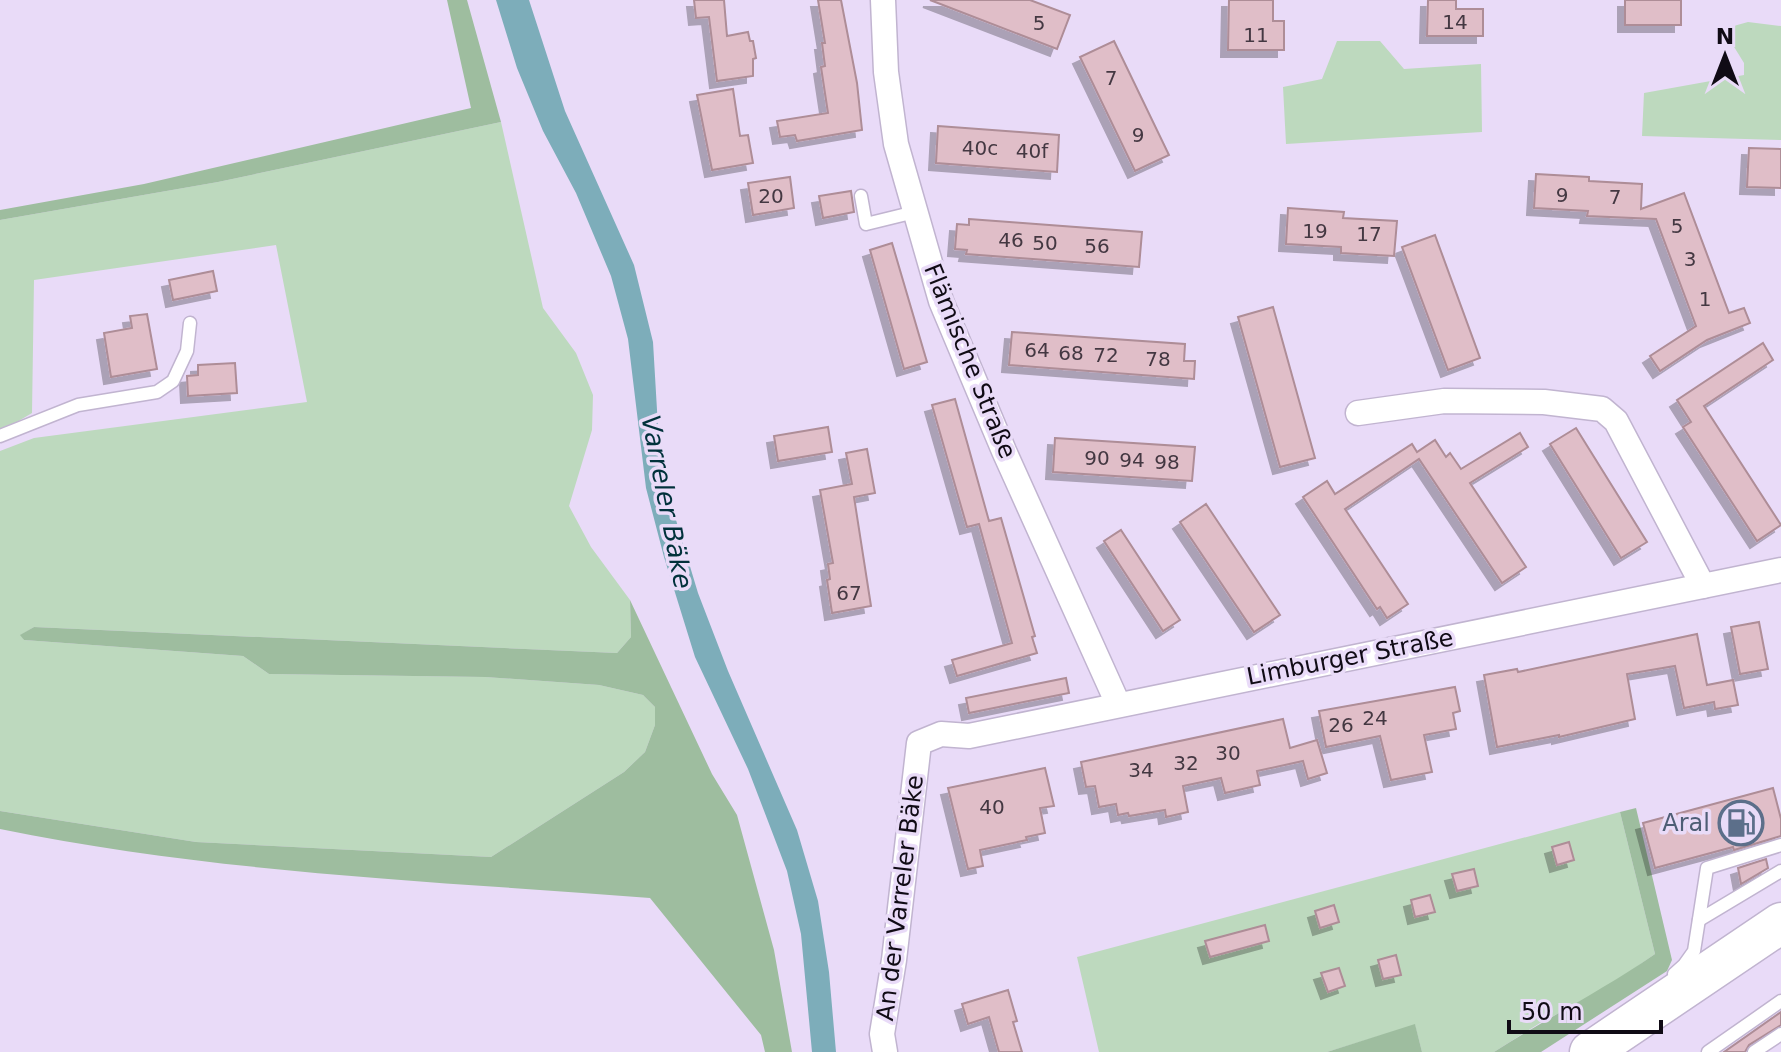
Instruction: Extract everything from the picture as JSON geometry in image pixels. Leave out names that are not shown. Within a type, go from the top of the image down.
[{"type":"highway","points":[[1590,1052],[1781,923]]},
{"type":"highway","points":[[1632,1052],[1781,951]]},
{"type":"street","name":"Flämische Straße","points":[[883,0],[886,72],[896,144],[941,301],[1004,451],[1118,704]]},
{"type":"street","points":[[1358,413],[1444,401],[1544,402],[1602,409],[1616,421],[1703,586]]},
{"type":"street","name":"Limburger Straße","points":[[919,743],[941,734],[969,736],[1781,570]]},
{"type":"street","name":"An der Varreler Bäke","points":[[885,1052],[882,1034],[898,929],[919,743]]},
{"type":"lane","points":[[861,196],[866,224],[915,212]]},
{"type":"lane","points":[[0,436],[78,405],[157,392],[173,381],[187,351],[190,323]]},
{"type":"lane","points":[[1654,1009],[1668,979],[1694,951],[1707,868],[1781,845]]},
{"type":"lane","points":[[1699,920],[1781,871]]},
{"type":"lane","points":[[1708,1052],[1781,1001]]},
{"type":"lane","points":[[1754,1052],[1781,1034]]},
{"type":"shaded area","points":[[447,0],[467,0],[501,122],[218,182],[0,220],[0,210],[144,184],[471,108]]},
{"type":"shaded area","points":[[1748,22],[1781,26],[1781,140],[1642,136],[1644,93],[1744,75],[1744,63],[1723,29]]},
{"type":"shaded area","points":[[1337,41],[1380,41],[1404,69],[1481,64],[1482,132],[1286,144],[1283,87],[1322,79]]},
{"type":"shaded area","points":[[501,122],[543,308],[576,353],[593,395],[592,430],[569,506],[591,547],[630,600],[631,637],[617,653],[34,627],[21,635],[24,640],[243,656],[269,674],[485,677],[599,685],[643,695],[655,707],[655,725],[645,752],[624,772],[491,857],[196,842],[0,811],[0,451],[34,438],[307,402],[276,245],[34,280],[32,413],[0,432],[0,220],[218,182]]},
{"type":"shaded area","points":[[630,600],[712,774],[737,815],[774,950],[792,1052],[765,1052],[761,1035],[650,898],[242,866],[80,844],[0,829],[0,811],[196,842],[491,857],[624,772],[645,752],[655,725],[655,707],[643,695],[599,685],[485,677],[269,674],[243,656],[24,640],[20,635],[34,627],[617,653],[631,637]]},
{"type":"shaded area","points":[[1636,808],[1672,960],[1667,971],[1541,1052],[1494,1052],[1655,954],[1620,812]]},
{"type":"shaded area","points":[[1620,812],[1655,954],[1608,987],[1540,1023],[1494,1052],[1422,1052],[1415,1025],[1327,1052],[1099,1052],[1077,957]]},
{"type":"shaded area","points":[[1415,1024],[1422,1052],[1327,1052]]},
{"type":"water","name":"Varreler Bäke","points":[[496,0],[529,0],[565,111],[634,265],[653,342],[658,427],[673,510],[698,593],[728,671],[797,830],[818,901],[829,972],[836,1052],[812,1052],[801,934],[787,871],[748,769],[695,657],[664,557],[646,488],[628,339],[611,276],[576,193],[543,131],[517,68]]},
{"type":"building","points":[[694,0],[724,0],[727,36],[748,32],[750,41],[753,41],[756,58],[753,59],[753,76],[717,81],[709,17],[696,18]]},
{"type":"building","points":[[818,0],[841,0],[857,83],[862,130],[797,141],[795,135],[780,137],[777,121],[828,113],[821,67],[825,66],[822,43],[825,43]]},
{"type":"building","points":[[930,0],[1030,0],[1070,15],[1057,49]]},
{"type":"building","points":[[1229,0],[1273,0],[1273,21],[1284,21],[1284,50],[1228,50]]},
{"type":"building","points":[[1428,0],[1456,0],[1456,9],[1483,9],[1483,36],[1427,36]]},
{"type":"building","points":[[1625,0],[1681,0],[1681,25],[1625,25]]},
{"type":"building","points":[[1114,41],[1169,155],[1135,171],[1080,57]]},
{"type":"building","points":[[733,89],[740,136],[748,135],[753,163],[712,170],[697,95]]},
{"type":"building","points":[[938,126],[1059,135],[1057,172],[936,163]]},
{"type":"building","points":[[1749,148],[1781,149],[1781,188],[1747,187]]},
{"type":"building","points":[[1536,174],[1642,184],[1641,209],[1684,193],[1729,313],[1744,308],[1750,323],[1707,340],[1660,371],[1650,356],[1696,326],[1656,219],[1587,216],[1588,211],[1534,208]]},
{"type":"building","points":[[790,177],[794,208],[753,215],[748,183]]},
{"type":"building","points":[[851,191],[854,212],[823,218],[819,196]]},
{"type":"building","points":[[1288,208],[1344,212],[1343,218],[1397,221],[1394,256],[1341,253],[1341,247],[1286,244]]},
{"type":"building","points":[[969,219],[1142,232],[1139,267],[966,254],[967,250],[955,249],[957,224],[969,225]]},
{"type":"building","points":[[1435,235],[1480,358],[1448,370],[1402,247]]},
{"type":"building","points":[[892,243],[927,362],[904,369],[870,250]]},
{"type":"building","points":[[213,271],[217,291],[173,300],[169,280]]},
{"type":"building","points":[[1273,307],[1315,458],[1280,467],[1238,317]]},
{"type":"building","points":[[147,314],[157,369],[111,377],[104,333],[132,328],[130,316]]},
{"type":"building","points":[[1012,332],[1185,344],[1184,361],[1195,361],[1194,379],[1009,365]]},
{"type":"building","points":[[1763,343],[1773,360],[1704,406],[1781,525],[1757,541],[1683,427],[1691,422],[1677,400]]},
{"type":"building","points":[[235,363],[237,393],[188,396],[187,376],[198,375],[198,365]]},
{"type":"building","points":[[955,399],[989,521],[1001,518],[1035,636],[1032,637],[1037,653],[957,676],[952,660],[1012,643],[979,524],[967,527],[932,405]]},
{"type":"building","points":[[828,427],[832,452],[778,461],[774,436]]},
{"type":"building","points":[[1576,428],[1647,542],[1621,558],[1550,444]]},
{"type":"building","points":[[1520,433],[1528,447],[1470,483],[1526,567],[1502,583],[1419,459],[1345,509],[1408,604],[1387,618],[1380,607],[1377,609],[1303,497],[1327,481],[1335,494],[1412,444],[1417,452],[1435,440],[1446,457],[1450,453],[1461,469]]},
{"type":"building","points":[[1055,438],[1195,447],[1192,481],[1053,472]]},
{"type":"building","points":[[867,449],[875,493],[854,497],[871,606],[832,613],[827,580],[830,579],[828,564],[833,563],[820,490],[852,484],[846,453]]},
{"type":"building","points":[[1206,504],[1280,615],[1254,632],[1180,522]]},
{"type":"building","points":[[1121,530],[1180,620],[1163,631],[1104,541]]},
{"type":"building","points":[[1759,622],[1768,669],[1740,674],[1731,627]]},
{"type":"building","points":[[1697,634],[1707,685],[1733,680],[1738,705],[1715,709],[1714,702],[1684,708],[1675,666],[1627,674],[1635,719],[1559,737],[1497,747],[1484,675],[1517,669],[1518,672]]},
{"type":"building","points":[[1066,678],[1069,693],[969,713],[966,698]]},
{"type":"building","points":[[1455,687],[1460,711],[1453,713],[1456,729],[1424,735],[1432,772],[1391,780],[1380,736],[1326,747],[1319,711]]},
{"type":"building","points":[[1283,719],[1290,748],[1317,740],[1327,773],[1308,779],[1303,761],[1257,771],[1260,785],[1225,793],[1221,778],[1183,786],[1188,812],[1166,817],[1165,810],[1118,815],[1116,804],[1099,807],[1095,786],[1086,787],[1081,762]]},
{"type":"building","points":[[1045,768],[1054,806],[1040,808],[1045,833],[980,850],[983,866],[968,869],[948,788]]},
{"type":"building","points":[[1773,788],[1781,819],[1781,836],[1655,868],[1643,823]]},
{"type":"building","points":[[1569,842],[1574,860],[1557,865],[1552,847]]},
{"type":"building","points":[[1766,859],[1768,868],[1741,884],[1738,868]]},
{"type":"building","points":[[1474,869],[1478,886],[1457,891],[1452,874]]},
{"type":"building","points":[[1430,895],[1435,912],[1415,917],[1411,900]]},
{"type":"building","points":[[1334,905],[1339,922],[1320,928],[1315,911]]},
{"type":"building","points":[[1265,925],[1269,941],[1210,957],[1205,941]]},
{"type":"building","points":[[1396,955],[1401,975],[1383,979],[1378,960]]},
{"type":"building","points":[[1339,968],[1345,986],[1328,992],[1321,973]]},
{"type":"building","points":[[1008,990],[1022,1052],[999,1052],[989,1017],[968,1024],[962,1004]]},
{"type":"building","points":[[1781,1012],[1781,1025],[1749,1045],[1745,1052],[1724,1052]]},
{"type":"place","name":"Aral","points":[[1741,823]]}]
